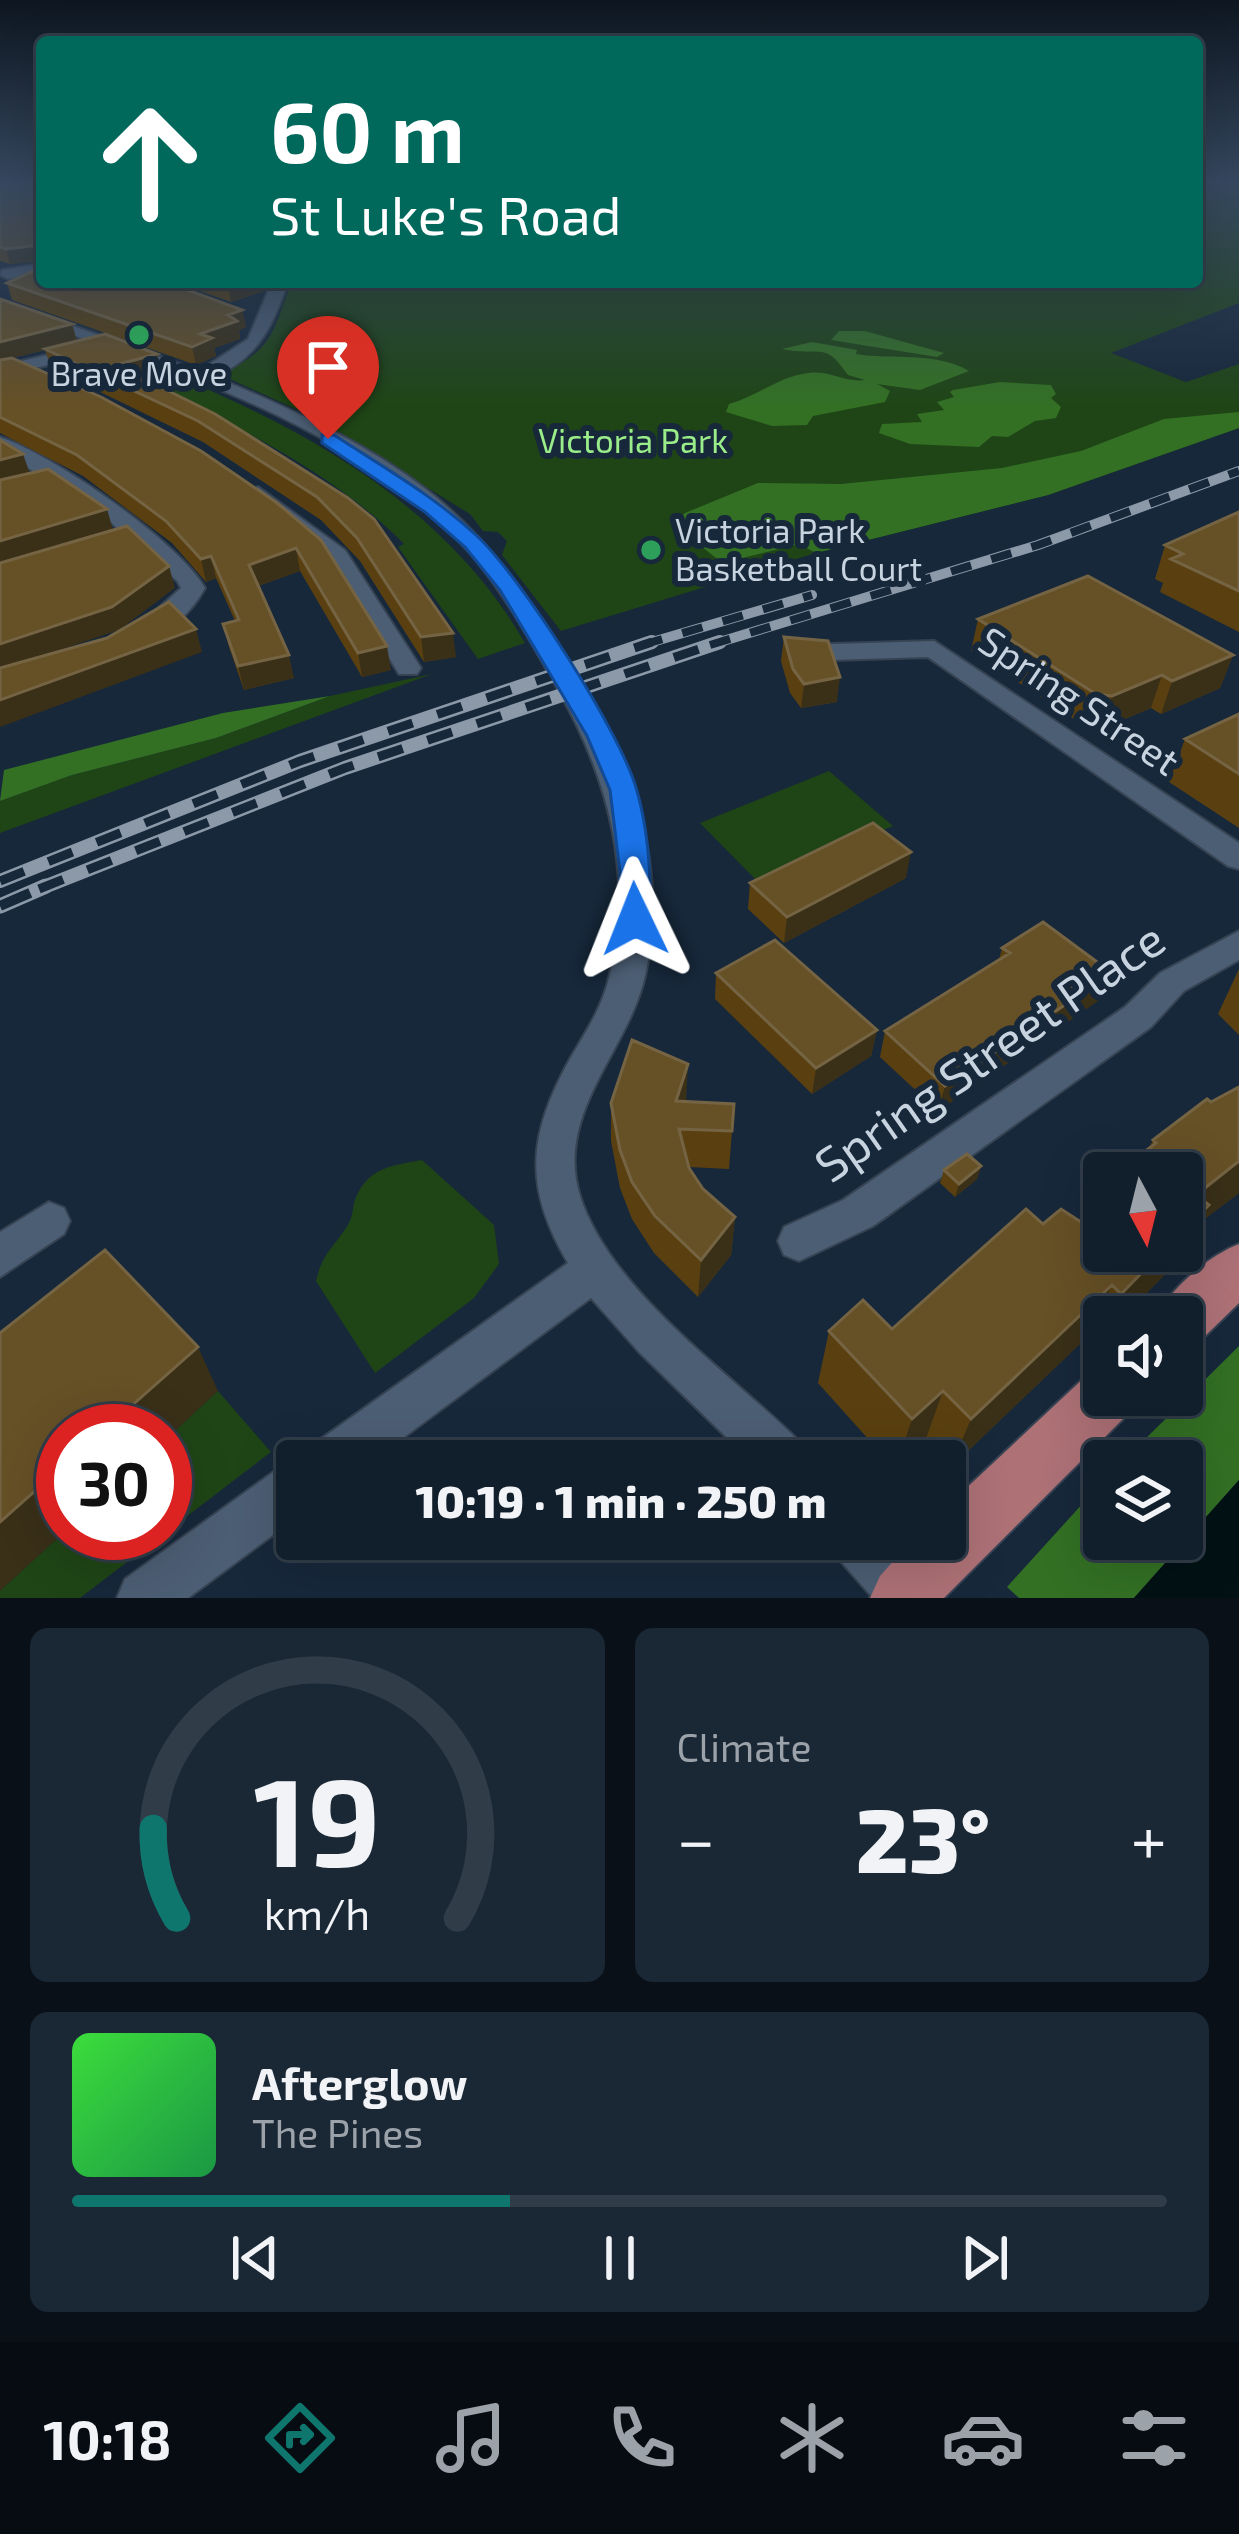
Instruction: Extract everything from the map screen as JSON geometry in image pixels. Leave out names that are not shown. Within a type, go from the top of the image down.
[{"type":"highway","points":[[1203,1302],[1239,1268]]},
{"type":"highway","points":[[904,1596],[1085,1416]]},
{"type":"street","points":[[3,276],[36,270]]},
{"type":"street","points":[[200,377],[251,349],[277,288]]},
{"type":"street","points":[[0,305],[200,377],[362,458],[472,543],[510,587],[600,736],[623,790],[635,872],[628,977],[610,1023],[579,1072],[559,1118],[554,1160],[559,1196],[596,1269],[630,1312],[762,1440]]},
{"type":"street","points":[[10,369],[115,344]]},
{"type":"street","points":[[10,369],[62,386]]},
{"type":"street","points":[[0,443],[60,477],[139,534],[187,578],[193,588],[185,601],[158,625],[125,640]]},
{"type":"street","points":[[23,488],[60,477]]},
{"type":"street","points":[[243,483],[292,515],[338,555],[409,668]]},
{"type":"street","points":[[106,544],[139,534]]},
{"type":"street","name":"Spring Street","points":[[799,653],[934,649],[1239,859]]},
{"type":"street","name":"Spring Street Place","points":[[799,1240],[858,1213],[1138,1017],[1172,982],[1239,944]]},
{"type":"street","points":[[0,1257],[49,1221]]},
{"type":"street","points":[[361,1440],[596,1269]]},
{"type":"street","points":[[144,1598],[276,1501]]},
{"type":"street","points":[[873,1560],[904,1596]]},
{"type":"green space","name":"Victoria Park","points":[[1203,259],[1239,259],[1239,303],[1111,353],[1186,382],[1239,364],[1239,428],[1048,495],[816,553],[561,631],[502,555],[507,541],[498,532],[483,531],[470,514],[311,416],[221,375],[252,356],[274,328],[290,288],[1203,288]]},
{"type":"green space","points":[[839,331],[865,331],[944,353],[937,357],[831,340]]},
{"type":"green space","points":[[812,342],[857,350],[856,354],[942,361],[969,371],[920,390],[877,384],[890,391],[885,402],[813,416],[807,425],[772,426],[726,412],[729,404],[798,375],[865,380],[848,375],[828,354],[782,349]]},
{"type":"green space","points":[[115,351],[291,430],[399,500],[489,589],[525,643],[478,659],[398,547],[404,544],[371,514],[297,461],[95,355]]},
{"type":"green space","points":[[1000,382],[1051,385],[1056,394],[1051,398],[1061,407],[1056,418],[1035,421],[1008,437],[992,436],[979,447],[910,444],[879,433],[882,424],[922,422],[917,414],[944,410],[937,402],[954,397],[953,390]]},
{"type":"green space","points":[[1239,412],[1239,428],[1048,495],[816,553],[799,544],[722,563],[673,523],[685,513],[758,483],[841,484],[1002,468],[1081,451],[1164,419]]},
{"type":"green space","points":[[432,674],[0,833],[0,801],[72,775],[216,738],[330,696]]},
{"type":"green space","points":[[330,696],[216,738],[72,775],[0,801],[4,770],[223,713]]},
{"type":"green space","points":[[829,771],[893,826],[760,884],[700,823]]},
{"type":"green space","points":[[422,1160],[494,1225],[499,1264],[474,1298],[375,1373],[316,1281],[369,1178],[384,1169]]},
{"type":"green space","points":[[1239,1346],[1239,1480],[1203,1520],[1203,1440],[1144,1440],[1168,1416],[1203,1416],[1203,1382]]},
{"type":"green space","points":[[218,1391],[271,1452],[192,1512],[192,1415]]},
{"type":"green space","points":[[1083,1503],[1083,1560],[1168,1560],[1134,1598],[1019,1598],[1007,1587]]},
{"type":"green space","points":[[36,1558],[130,1560],[80,1598],[0,1598],[0,1591]]},
{"type":"shaded area","points":[[1239,1480],[1239,1598],[1134,1598],[1168,1560],[1203,1560],[1203,1520]]},
{"type":"building","points":[[36,270],[36,288],[182,288],[242,310],[228,315],[237,321],[200,334],[212,338],[192,347],[7,283]]},
{"type":"building","points":[[0,299],[72,324],[0,342]]},
{"type":"building","points":[[105,334],[157,354],[116,365],[215,414],[374,519],[453,633],[421,637],[357,538],[317,497],[198,421],[45,349]]},
{"type":"building","points":[[12,358],[101,397],[201,451],[277,503],[321,540],[387,646],[358,653],[296,548],[249,565],[289,655],[238,666],[223,624],[239,620],[211,556],[201,559],[166,521],[77,455],[0,417],[0,360]]},
{"type":"building","points":[[0,440],[23,454],[0,460]]},
{"type":"building","points":[[48,469],[107,509],[0,541],[0,480]]},
{"type":"building","points":[[1239,512],[1239,591],[1171,559],[1183,554],[1165,545]]},
{"type":"building","points":[[127,526],[169,566],[112,607],[0,644],[0,563]]},
{"type":"building","points":[[1088,576],[1233,655],[1172,681],[1162,675],[1112,696],[1096,694],[978,619]]},
{"type":"building","points":[[169,602],[196,629],[0,700],[0,668],[107,638]]},
{"type":"building","points":[[784,637],[828,641],[840,677],[804,684],[793,669]]},
{"type":"building","points":[[1239,714],[1239,774],[1185,739]]},
{"type":"building","points":[[873,823],[911,852],[787,917],[750,883]]},
{"type":"building","points":[[1043,922],[1112,973],[945,1086],[885,1031],[1010,953],[1002,948]]},
{"type":"building","points":[[775,940],[877,1030],[816,1068],[716,973]]},
{"type":"building","points":[[632,1040],[688,1064],[676,1101],[734,1104],[732,1131],[679,1129],[689,1168],[703,1189],[735,1217],[701,1260],[655,1216],[632,1182],[620,1150],[611,1103]]},
{"type":"building","points":[[1239,1087],[1239,1161],[1203,1189],[1203,1152],[1148,1149],[1156,1143],[1153,1140],[1207,1099],[1211,1102]]},
{"type":"building","points":[[967,1154],[981,1166],[959,1184],[944,1170]]},
{"type":"building","points":[[1026,1209],[1043,1224],[1061,1209],[1081,1222],[1083,1272],[1142,1272],[1121,1294],[1112,1285],[1100,1296],[1083,1296],[1083,1313],[971,1419],[943,1391],[912,1419],[829,1331],[863,1300],[892,1329]]},
{"type":"building","points":[[105,1250],[198,1347],[134,1404],[36,1404],[36,1490],[0,1522],[0,1333]]},
{"type":"railway","points":[[710,645],[1038,545],[1239,471]]},
{"type":"railway","points":[[651,642],[812,595]]},
{"type":"railway","points":[[0,881],[300,761],[651,642]]},
{"type":"railway","points":[[642,645],[651,642]]},
{"type":"railway","points":[[40,889],[345,768],[720,642]]},
{"type":"railway","points":[[40,889],[46,886]]},
{"type":"railway","points":[[0,906],[40,889]]},
{"type":"place","name":"Brave Move","points":[[139,335]]},
{"type":"place","name":"Victoria Park Basketball Court","points":[[651,550]]},
{"type":"route","points":[[328,439],[432,508],[472,543],[510,587],[600,736],[623,790],[635,872],[635,919]]}]
